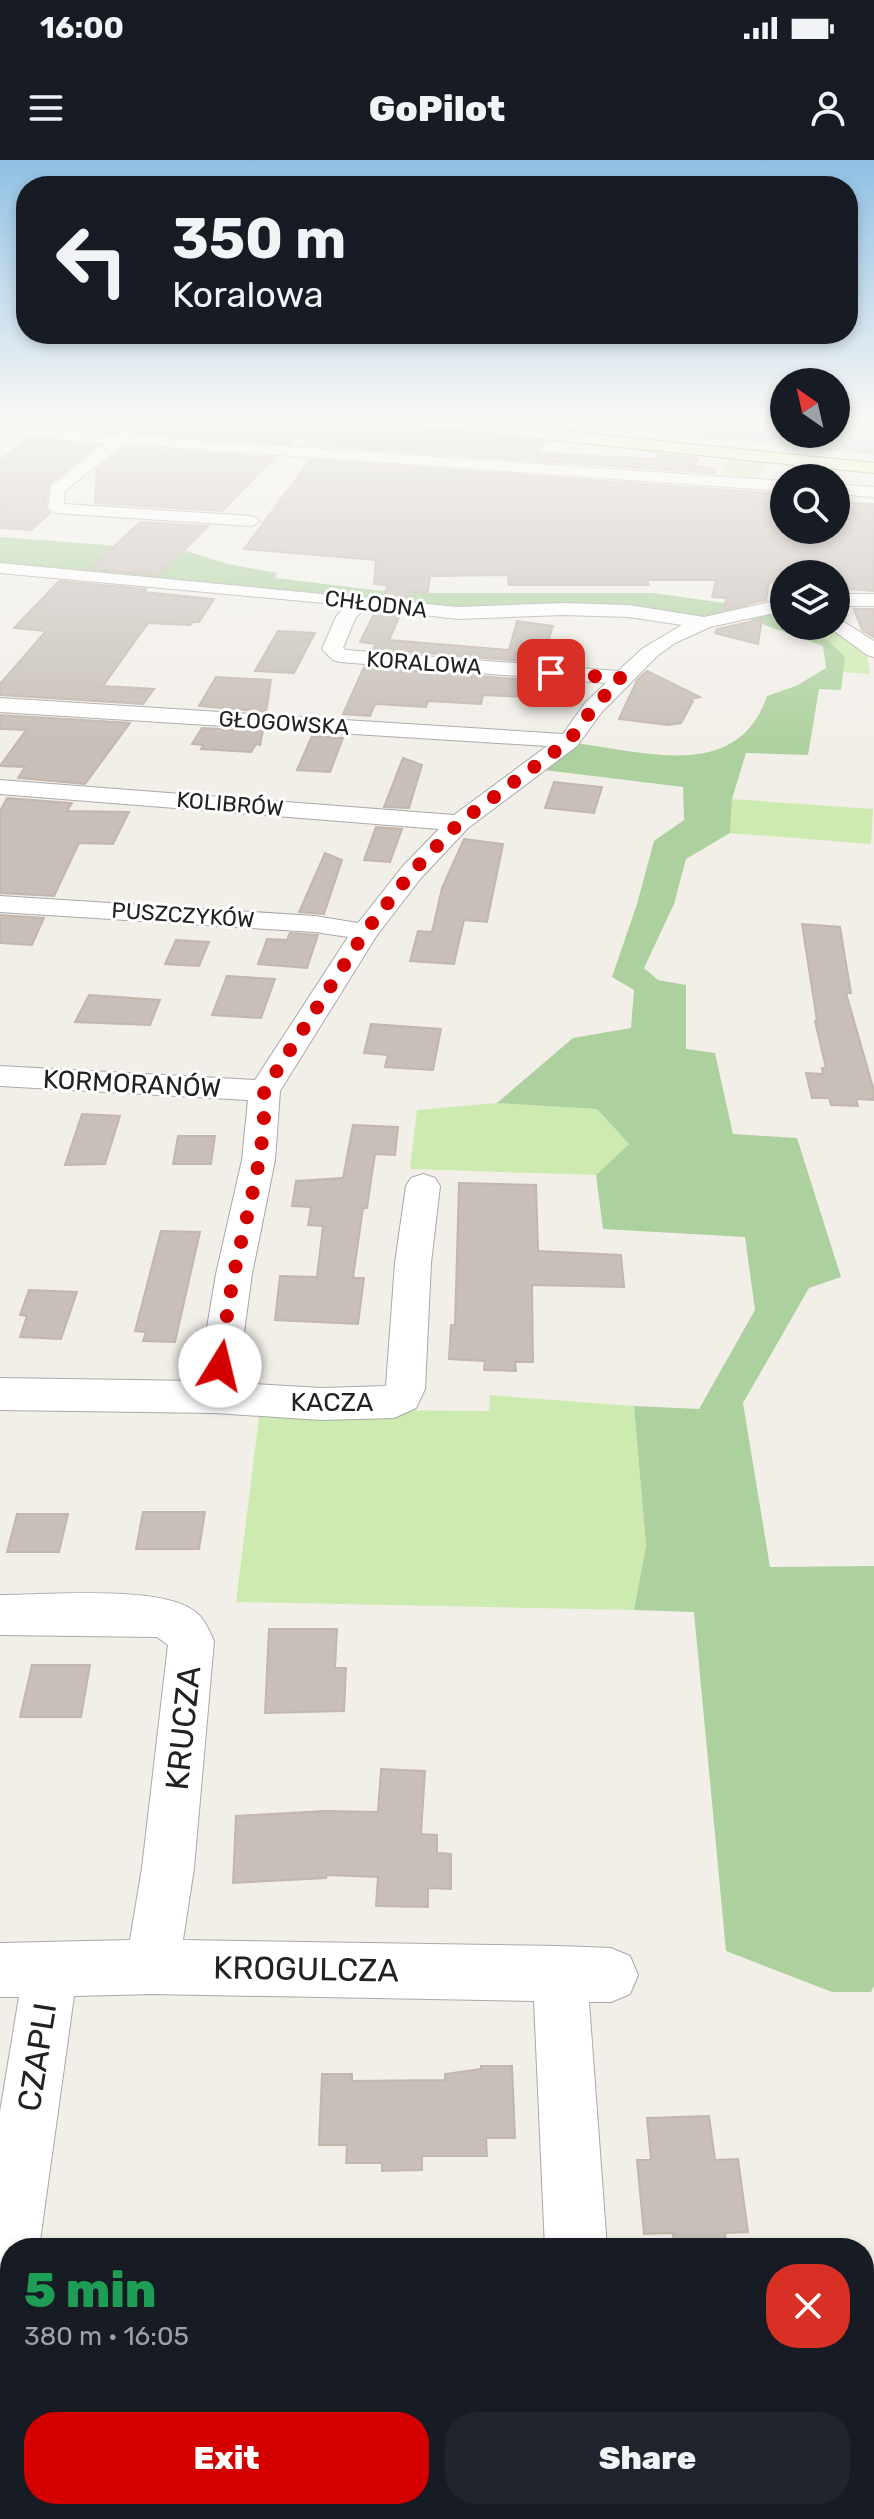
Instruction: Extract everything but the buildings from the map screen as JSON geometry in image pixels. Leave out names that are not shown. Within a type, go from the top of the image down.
[{"type":"street","name":"CHŁODNA","points":[[0,568],[458,613],[563,609],[629,611],[704,623]]},
{"type":"street","points":[[850,600],[874,600]]},
{"type":"street","name":"KORALOWA","points":[[359,602],[339,630],[332,649],[340,656],[621,678]]},
{"type":"street","points":[[215,1397],[234,1274],[252,1194],[265,1112],[264,1091],[365,932],[412,872],[459,823],[569,741],[593,708],[621,678],[668,639],[704,623],[770,608]]},
{"type":"street","points":[[850,633],[874,651]]},
{"type":"street","name":"GŁOGOWSKA","points":[[0,705],[569,741]]},
{"type":"street","name":"KOLIBRÓW","points":[[0,787],[459,823]]},
{"type":"street","name":"PUSZCZYKÓW","points":[[0,904],[315,924],[365,932]]},
{"type":"street","name":"KORMORANÓW","points":[[0,1076],[264,1091]]},
{"type":"street","name":"KACZA","points":[[0,1394],[215,1397],[321,1404],[394,1402],[402,1397],[423,1186]]},
{"type":"street","name":"KRUCZA","points":[[0,1615],[157,1616],[174,1621],[191,1641],[168,1868],[152,1967]]},
{"type":"street","name":"KROGULCZA","points":[[25,1970],[152,1967],[586,1974],[576,2238]]},
{"type":"street","name":"CZAPLI","points":[[7,2238],[25,1970]]},
{"type":"green space","points":[[0,537],[186,551],[228,564],[277,573],[275,578],[400,593],[653,593],[753,607],[708,617],[459,611],[0,567]]},
{"type":"green space","points":[[764,612],[770,614],[770,627],[743,617]]},
{"type":"green space","points":[[850,638],[866,650],[870,674],[841,672],[845,657],[819,640]]},
{"type":"green space","points":[[806,640],[826,640],[845,657],[841,690],[819,689],[808,755],[746,753],[732,799],[730,833],[686,859],[674,904],[644,968],[658,980],[686,985],[686,1049],[715,1053],[733,1134],[797,1138],[841,1277],[809,1288],[743,1403],[770,1567],[874,1566],[874,1986],[871,1992],[832,1992],[726,1951],[694,1612],[634,1610],[646,1546],[634,1406],[699,1409],[755,1310],[745,1237],[603,1229],[596,1175],[629,1144],[597,1109],[497,1103],[573,1038],[631,1028],[634,990],[612,977],[654,841],[684,820],[683,787],[544,770],[576,743],[631,752],[686,755],[712,751],[735,741],[753,723],[767,696],[796,686],[826,668],[823,646]]},
{"type":"green space","points":[[732,799],[873,809],[871,844],[730,833]]},
{"type":"green space","points":[[497,1103],[597,1109],[629,1144],[596,1175],[410,1169],[417,1110]]},
{"type":"green space","points":[[490,1395],[634,1406],[646,1547],[634,1610],[236,1602],[260,1409],[489,1411]]},
{"type":"route","points":[[220,1366],[234,1274],[252,1194],[265,1112],[264,1091],[365,932],[412,872],[459,823],[569,741],[593,708],[621,678],[551,673]]}]
